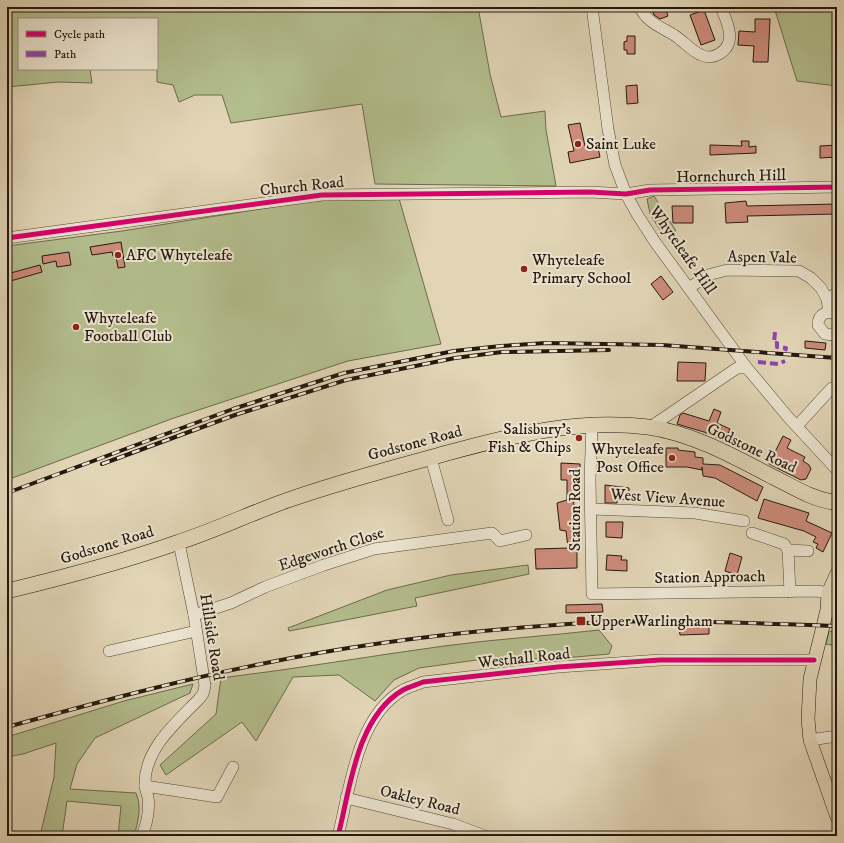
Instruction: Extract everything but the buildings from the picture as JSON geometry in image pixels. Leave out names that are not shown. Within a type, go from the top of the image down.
[{"type":"highway","name":"Godstone Road","points":[[7,591],[62,578],[179,542],[295,498],[354,478],[505,438],[546,429],[592,425],[649,428],[673,433],[702,443],[743,461],[812,497],[836,503]]},
{"type":"main road","points":[[837,573],[828,592],[827,610],[814,660],[808,699],[810,740],[822,778],[837,817]]},
{"type":"street","name":"Whyteleafe Hill","points":[[592,7],[608,129],[615,165],[626,194],[655,242],[747,368],[837,470]]},
{"type":"street","points":[[640,7],[645,17],[649,20],[700,55],[706,56],[718,54],[729,42],[729,29],[721,7]]},
{"type":"street","name":"Hornchurch Hill","points":[[626,194],[650,190],[837,187]]},
{"type":"street","name":"Church Road","points":[[7,238],[322,195],[355,193],[590,192],[626,194]]},
{"type":"street","name":"Aspen Vale","points":[[689,288],[708,275],[727,270],[799,271],[811,278],[821,288],[833,313],[820,318],[819,329],[829,335],[837,332]]},
{"type":"street","points":[[827,299],[837,293]]},
{"type":"street","points":[[649,428],[737,368],[747,368]]},
{"type":"street","points":[[797,426],[832,388],[837,389]]},
{"type":"street","name":"Station Road","points":[[592,425],[590,509],[592,594]]},
{"type":"street","points":[[431,458],[448,520]]},
{"type":"street","name":"West View Avenue","points":[[590,509],[695,513],[744,520]]},
{"type":"street","name":"Edgeworth Close","points":[[194,615],[231,603],[265,587],[324,565],[374,549],[492,533],[500,541],[526,535]]},
{"type":"street","points":[[752,533],[784,544],[788,550],[790,592]]},
{"type":"street","name":"Hillside Road","points":[[142,836],[148,819],[148,798],[145,786],[148,766],[158,743],[203,694],[205,686],[194,615],[179,542]]},
{"type":"street","points":[[788,550],[808,551]]},
{"type":"street","name":"Station Approach","points":[[592,594],[828,592]]},
{"type":"street","points":[[109,651],[196,631]]},
{"type":"street","name":"Westhall Road","points":[[338,836],[356,759],[368,730],[384,706],[402,690],[423,682],[558,667],[660,660],[814,660]]},
{"type":"street","points":[[810,740],[837,736]]},
{"type":"street","points":[[145,786],[217,797],[233,768]]},
{"type":"street","name":"Oakley Road","points":[[346,798],[453,824],[485,836]]},
{"type":"green space","points":[[7,7],[478,7],[490,74],[501,117],[545,111],[546,130],[556,186],[375,184],[362,104],[231,123],[222,95],[195,95],[179,102],[173,85],[157,82],[158,18],[18,18],[18,70],[90,70],[92,83],[58,82],[7,87]]},
{"type":"green space","points":[[774,7],[837,7],[837,86],[797,81]]},
{"type":"green space","points":[[398,195],[441,344],[348,361],[174,418],[7,480],[7,246],[122,231],[304,202]]},
{"type":"green space","points":[[654,196],[676,231],[662,233],[650,214],[647,199]]},
{"type":"green space","points":[[528,565],[529,574],[415,598],[417,606],[289,631],[288,628],[387,590],[451,575]]},
{"type":"green space","points":[[599,630],[612,646],[609,654],[553,659],[484,659],[419,668],[394,680],[375,701],[339,675],[293,677],[256,741],[242,722],[166,775],[160,765],[216,714],[221,678],[483,641]]},
{"type":"green space","points":[[829,631],[837,632],[837,646],[826,644]]},
{"type":"green space","points":[[193,684],[190,693],[95,738],[77,764],[70,789],[136,793],[139,809],[134,836],[118,836],[121,806],[67,801],[62,836],[40,836],[54,777],[56,743],[23,754],[7,757],[7,737],[124,701]]},
{"type":"railway","points":[[7,493],[233,409],[344,373],[454,351],[546,343],[662,345],[837,358]]},
{"type":"railway","points":[[102,464],[235,415],[346,380],[455,358],[502,352],[609,350]]},
{"type":"railway","points":[[7,727],[134,693],[229,671],[330,651],[436,636],[579,623],[652,621],[837,626]]},
{"type":"marked path","points":[[775,332],[774,343],[777,343],[777,347],[786,348],[785,351]]},
{"type":"marked path","points":[[758,362],[778,364],[785,361]]},
{"type":"cycle path","points":[[7,238],[322,195],[590,192],[626,194],[650,190],[837,187]]},
{"type":"cycle path","points":[[338,836],[351,777],[365,736],[375,718],[387,702],[403,690],[423,682],[558,667],[660,660],[814,660]]},
{"type":"place","name":"Saint Luke","points":[[578,144]]},
{"type":"place","name":"AFC Whyteleafe","points":[[118,255]]},
{"type":"place","name":"Whyteleafe Primary School","points":[[524,269]]},
{"type":"place","name":"Whyteleafe Football Club","points":[[76,327]]},
{"type":"place","name":"Salisbury’s Fish & Chips","points":[[579,438]]},
{"type":"place","name":"Whyteleafe Post Office","points":[[672,458]]},
{"type":"place","name":"Upper Warlingham","points":[[581,621]]}]
